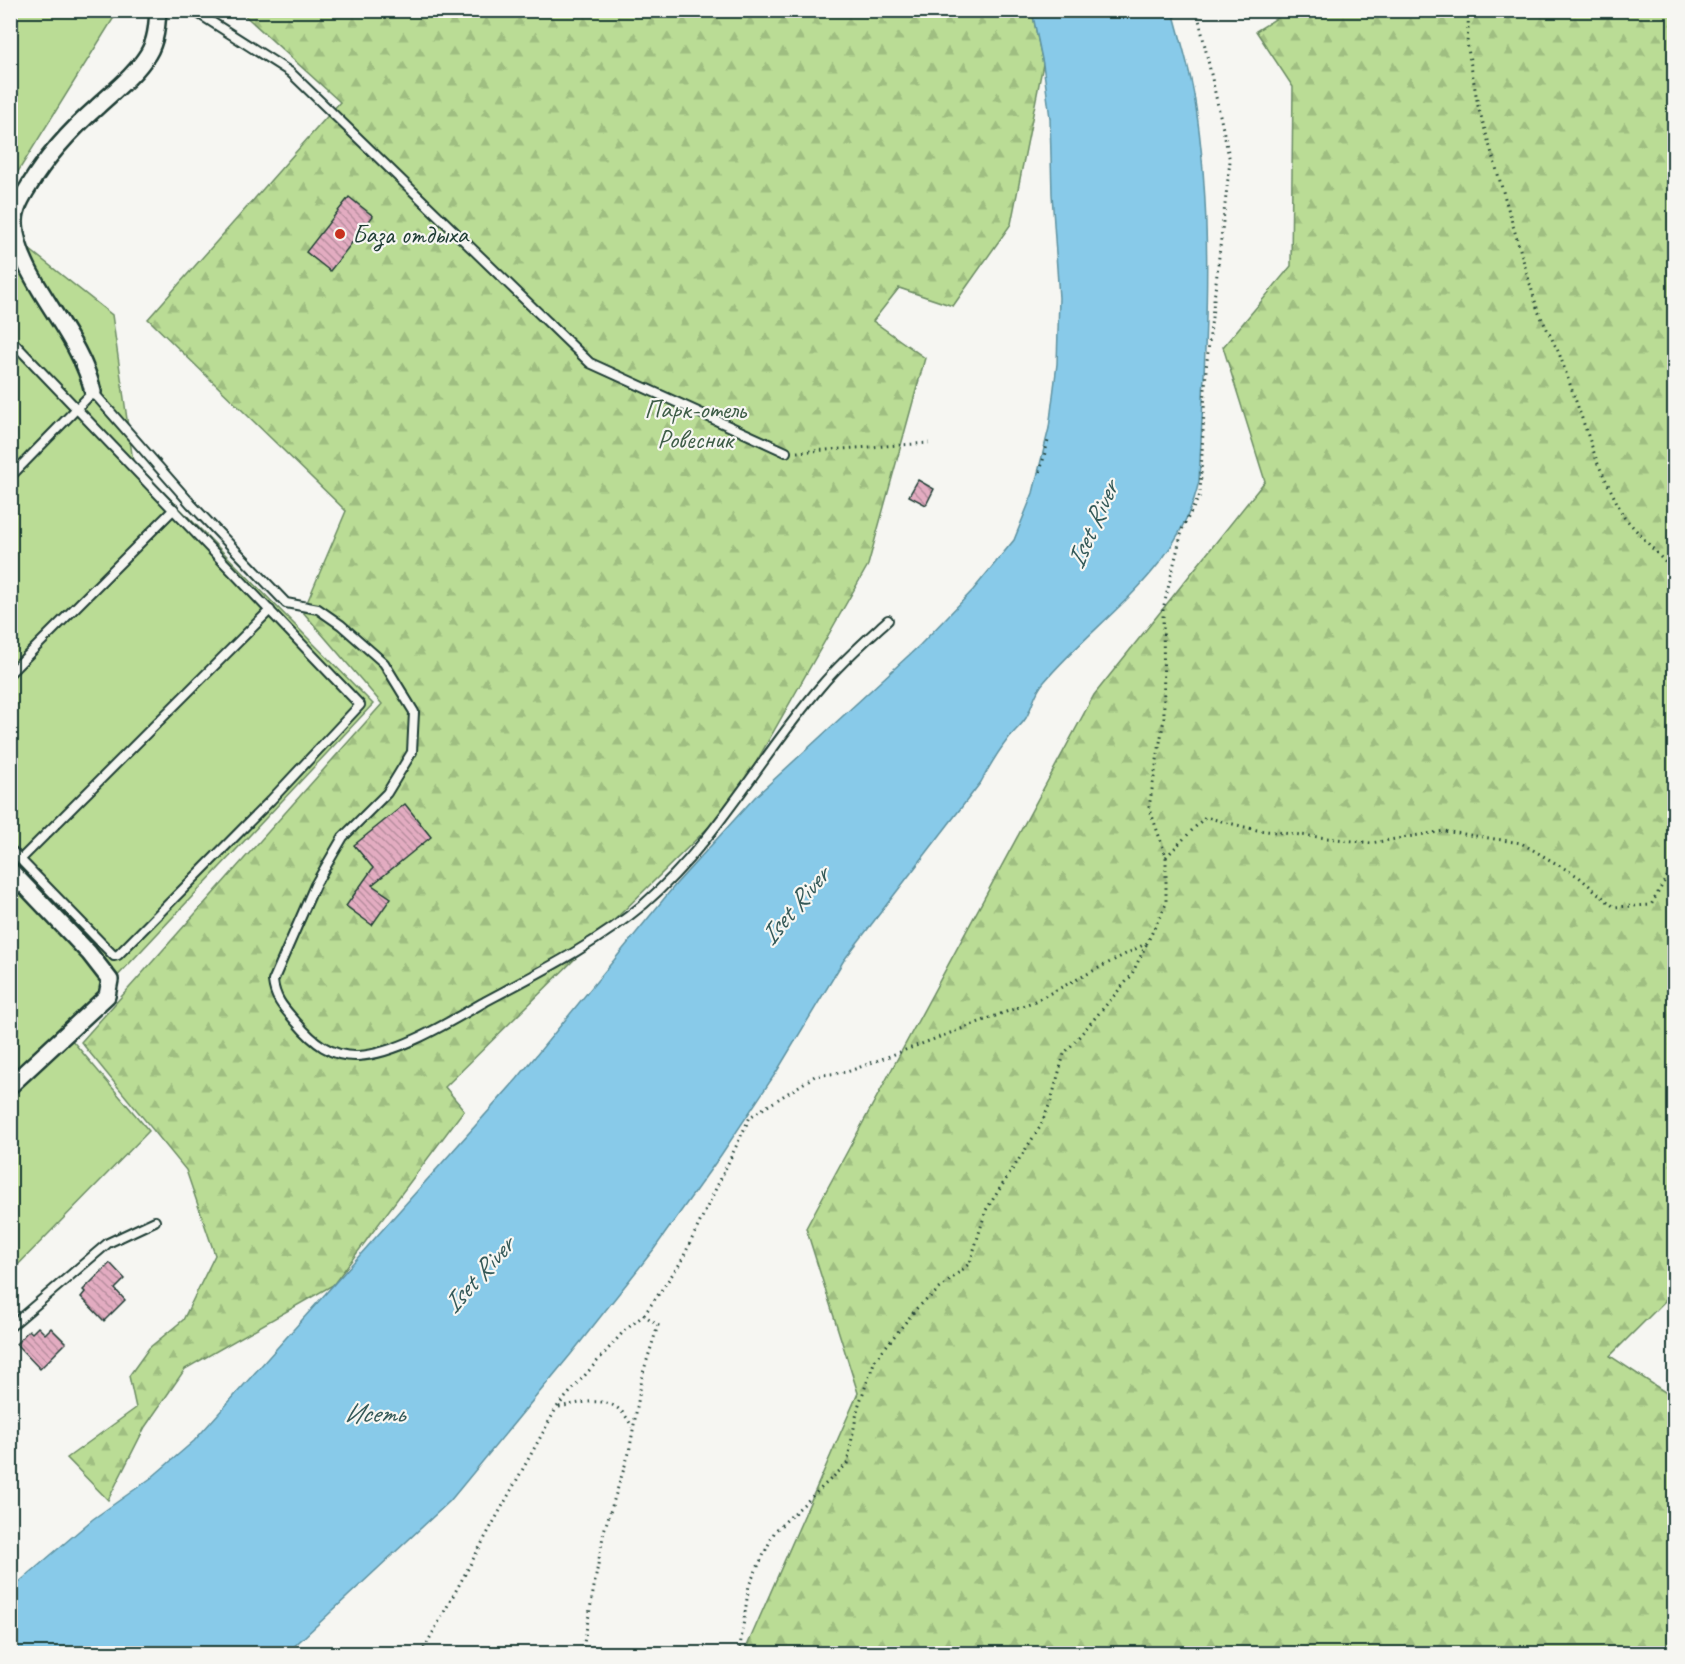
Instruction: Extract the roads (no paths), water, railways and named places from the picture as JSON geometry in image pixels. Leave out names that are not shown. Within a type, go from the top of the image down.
[{"type":"street","points":[[93,392],[89,372],[76,345],[22,255],[13,230],[14,220],[19,201],[60,143],[128,78],[148,55],[156,37],[158,10]]},
{"type":"street","points":[[10,1086],[107,996],[110,980],[89,953],[23,884],[16,864]]},
{"type":"lane","points":[[192,10],[290,72],[590,363],[786,453]]},
{"type":"lane","points":[[10,339],[79,408],[360,705],[271,800],[114,956],[16,864],[10,849]]},
{"type":"lane","points":[[10,477],[93,392],[190,504],[286,603],[318,609],[341,625],[384,663],[414,712],[412,752],[387,793],[343,837],[315,885],[273,981],[275,997],[309,1038],[327,1051],[357,1056],[402,1045],[572,954],[644,903],[702,844],[820,687],[888,620]]},
{"type":"lane","points":[[10,673],[174,509]]},
{"type":"lane","points":[[16,864],[270,610]]},
{"type":"lane","points":[[10,895],[23,884]]},
{"type":"lane","points":[[10,1327],[108,1243],[155,1221]]},
{"type":"water","name":"Исеть","points":[[1032,11],[1173,11],[1190,73],[1204,191],[1207,288],[1204,385],[1199,481],[1189,513],[1174,542],[1135,591],[1066,658],[1041,686],[1026,718],[1000,750],[981,782],[844,960],[777,1071],[654,1249],[450,1501],[287,1653],[11,1653],[11,1589],[93,1519],[151,1478],[194,1441],[517,1079],[676,884],[755,797],[920,645],[973,590],[1014,540],[1033,493],[1049,428],[1057,364],[1059,298],[1050,118],[1043,64]]},
{"type":"place","name":"База отдыха","points":[[340,234]]},
{"type":"park label","name":"Парк-отель Ровесник","points":[[695,424]]},
{"type":"water label","name":"Iset River","points":[[1092,525]]},
{"type":"water label","name":"Iset River","points":[[794,906]]},
{"type":"water label","name":"Iset River","points":[[478,1275]]}]
